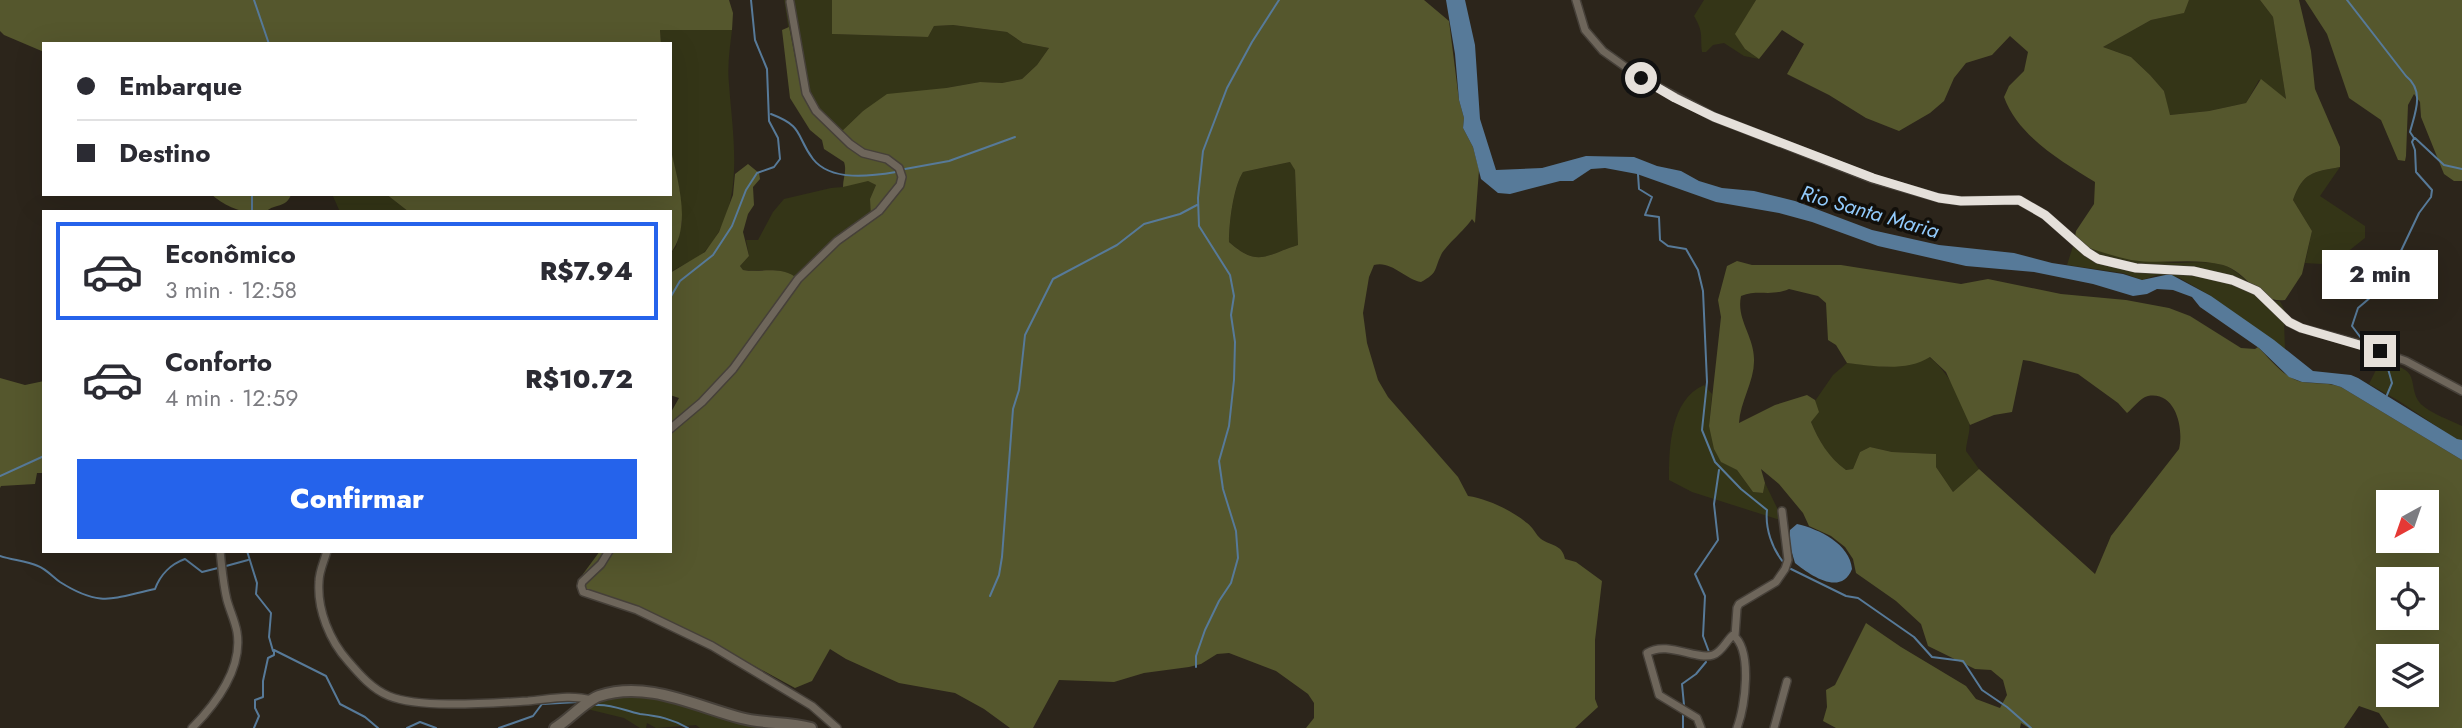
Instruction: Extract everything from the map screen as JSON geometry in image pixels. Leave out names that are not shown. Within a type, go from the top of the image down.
[{"type":"street","points":[[1576,0],[1584,30],[1603,51],[1641,78],[1714,117],[1873,178],[1939,198],[1961,201],[2019,200],[2045,215],[2079,246],[2098,259],[2136,268],[2193,271],[2232,280],[2257,291],[2289,322],[2301,328],[2356,343],[2406,361],[2462,391]]},
{"type":"street","points":[[672,427],[702,402],[733,369],[797,279],[837,241],[879,211],[900,185],[902,177],[899,168],[887,159],[856,149],[828,125],[811,104],[806,93],[790,2]]},
{"type":"street","points":[[1737,728],[1746,697],[1743,653],[1735,636],[1737,608],[1743,600],[1776,582],[1786,569],[1788,560],[1783,511]]},
{"type":"street","points":[[192,728],[217,698],[237,656],[237,632],[222,577],[220,553]]},
{"type":"street","points":[[326,553],[321,570],[319,593],[330,634],[344,656],[368,683],[381,692],[407,701],[428,702],[516,701],[565,697],[592,700]]},
{"type":"street","points":[[608,553],[601,564],[582,582],[583,592],[637,610],[712,646],[812,706],[837,728]]},
{"type":"street","points":[[1701,728],[1697,718],[1659,695],[1647,653],[1660,649],[1710,656],[1718,653],[1729,638],[1735,636]]},
{"type":"street","points":[[1774,728],[1787,681]]},
{"type":"street","points":[[555,728],[599,696],[628,692],[666,695],[743,719],[811,728]]},
{"type":"green space","points":[[0,0],[729,0],[733,13],[732,30],[660,30],[661,42],[42,42],[42,51],[0,31]]},
{"type":"green space","points":[[784,0],[832,0],[832,34],[928,37],[934,26],[953,25],[1007,32],[1023,43],[1049,48],[1037,65],[1022,79],[946,88],[863,111],[840,133],[826,124],[814,111],[805,94],[793,56]]},
{"type":"green space","points":[[832,0],[1424,0],[1449,21],[1459,100],[1464,118],[1463,128],[1473,147],[1479,170],[1475,223],[1472,219],[1443,251],[1433,273],[1421,282],[1392,267],[1374,265],[1369,277],[1363,313],[1367,343],[1378,380],[1388,397],[1458,477],[1468,496],[1491,502],[1514,514],[1529,525],[1541,539],[1559,548],[1565,559],[1576,562],[1602,581],[1595,640],[1595,699],[1598,707],[1575,728],[1306,728],[1314,718],[1314,703],[1308,694],[1276,671],[1229,653],[1217,654],[1201,664],[1144,673],[1114,682],[1059,680],[1033,728],[1010,728],[955,693],[899,683],[830,649],[812,681],[795,688],[690,631],[627,603],[584,589],[580,585],[583,574],[599,553],[672,553],[672,410],[679,398],[672,396],[672,272],[705,252],[719,232],[733,195],[735,174],[748,164],[759,173],[760,179],[753,187],[754,205],[748,214],[743,232],[749,256],[740,266],[743,270],[775,270],[794,276],[871,219],[870,199],[876,185],[868,181],[843,187],[844,162],[824,149],[822,140],[810,130],[790,98],[782,30],[789,27],[798,72],[809,102],[827,125],[840,133],[863,111],[887,94],[1022,79],[1037,65],[1049,48],[1023,43],[1007,32],[953,25],[934,26],[928,37],[832,34]],"holes":[[[1290,162],[1295,170],[1298,245],[1270,255],[1255,257],[1229,242],[1234,196],[1243,172]]]},
{"type":"green space","points":[[1704,0],[1756,0],[1736,34],[1745,49],[1759,59],[1744,56],[1724,43],[1713,45],[1706,52],[1702,52],[1700,30],[1694,16]]},
{"type":"green space","points":[[1756,0],[2189,0],[2184,13],[2151,20],[2103,47],[2131,57],[2150,75],[2164,91],[2170,115],[2209,111],[2246,103],[2261,79],[2286,99],[2273,17],[2260,0],[2299,0],[2311,51],[2315,89],[2340,147],[2340,167],[2310,175],[2301,184],[2293,200],[2312,231],[2302,274],[2285,300],[2276,300],[2260,293],[2239,274],[2223,265],[2131,260],[2074,243],[2076,231],[2094,204],[2095,182],[2042,146],[2019,124],[2011,111],[2004,97],[2009,86],[2024,71],[2028,52],[2010,36],[1992,55],[1966,63],[1954,78],[1944,101],[1930,113],[1899,131],[1866,118],[1787,74],[1804,44],[1782,30],[1759,59],[1745,49],[1735,34]]},
{"type":"green space","points":[[2189,0],[2260,0],[2273,17],[2286,99],[2259,80],[2246,103],[2209,111],[2169,115],[2164,91],[2150,75],[2131,57],[2103,47],[2151,20],[2183,13]]},
{"type":"green space","points":[[2305,0],[2462,0],[2462,181],[2454,181],[2444,174],[2421,117],[2420,102],[2414,94],[2408,105],[2405,161],[2398,160],[2381,120],[2349,98],[2327,34]]},
{"type":"green space","points":[[660,30],[732,30],[728,70],[734,171],[727,213],[719,232],[706,250],[672,272],[672,252],[676,247],[682,223],[680,192],[672,155],[672,42],[661,42]]},
{"type":"green space","points":[[672,155],[682,216],[681,230],[672,251],[672,210],[406,210],[389,196],[672,196]]},
{"type":"green space","points":[[1290,162],[1295,169],[1298,245],[1262,257],[1248,255],[1229,242],[1232,206],[1243,172]]},
{"type":"green space","points":[[2340,167],[2320,196],[2365,226],[2365,238],[2341,257],[2321,264],[2305,263],[2312,231],[2293,200],[2301,184],[2310,175]]},
{"type":"green space","points":[[860,181],[876,185],[870,199],[871,219],[794,276],[775,270],[743,270],[740,266],[749,256],[746,240],[758,240],[773,212],[784,199]]},
{"type":"green space","points":[[214,196],[290,196],[284,203],[268,210],[240,210]]},
{"type":"green space","points":[[333,196],[389,196],[406,210],[339,210]]},
{"type":"green space","points":[[2074,243],[2153,261],[2208,262],[2230,268],[2260,293],[2273,301],[2280,301],[2289,320],[2284,321],[2285,350],[2211,296],[2178,277],[2157,275],[2142,280],[2123,273],[2067,265]]},
{"type":"green space","points":[[1737,261],[1752,265],[1841,265],[1961,284],[1988,279],[2061,294],[2126,300],[2169,308],[2190,316],[2241,348],[2258,347],[2278,368],[2295,380],[2341,387],[2462,460],[2462,728],[2389,728],[2379,713],[2359,706],[2344,728],[2029,728],[2021,723],[2020,728],[1836,728],[1823,721],[1827,707],[1826,690],[1835,685],[1866,623],[1966,686],[1976,699],[2000,708],[2007,695],[2003,680],[1991,670],[1975,669],[1928,646],[1921,624],[1896,601],[1856,573],[1853,559],[1845,547],[1831,536],[1809,526],[1803,513],[1779,484],[1761,469],[1765,483],[1763,493],[1753,492],[1737,470],[1721,462],[1714,449],[1709,426],[1721,317],[1718,300],[1727,266]],"holes":[[[1789,289],[1818,296],[1826,303],[1828,340],[1836,345],[1847,363],[1900,366],[1911,365],[1930,357],[1946,372],[1970,425],[1994,415],[2012,412],[2023,360],[2078,374],[2118,403],[2127,413],[2148,396],[2165,399],[2176,413],[2179,422],[2179,449],[2111,536],[2095,574],[1979,469],[1953,492],[1936,467],[1936,454],[1892,452],[1870,447],[1860,452],[1853,469],[1846,470],[1829,454],[1817,436],[1811,422],[1819,412],[1815,400],[1807,395],[1775,405],[1739,423],[1754,367],[1753,351],[1741,312],[1741,296]]]},
{"type":"green space","points":[[1929,357],[1948,378],[1963,405],[1969,426],[1966,451],[1979,469],[1953,492],[1936,467],[1935,454],[1892,452],[1870,447],[1860,452],[1853,469],[1846,470],[1825,449],[1811,422],[1818,412],[1815,401],[1833,375],[1847,363],[1888,367]]},
{"type":"green space","points":[[2384,364],[2397,366],[2410,374],[2417,399],[2436,414],[2462,426],[2462,440],[2457,440],[2369,384],[2376,370]]},
{"type":"green space","points":[[0,378],[25,385],[42,381],[42,473],[37,473],[35,484],[0,488]]},
{"type":"green space","points":[[1704,385],[1712,394],[1709,426],[1722,462],[1737,470],[1753,492],[1763,493],[1765,483],[1780,514],[1780,520],[1692,492],[1669,480],[1671,440],[1678,413],[1693,392]]},
{"type":"green space","points":[[633,692],[761,719],[762,728],[700,728],[696,725],[656,728],[647,723],[646,728],[640,728],[624,718],[587,709],[596,694]]},
{"type":"water","points":[[1446,0],[1465,0],[1475,45],[1480,119],[1496,170],[1542,168],[1586,156],[1634,157],[1681,171],[1699,181],[1722,188],[1754,191],[1795,201],[1872,230],[1939,245],[2014,253],[2142,280],[2170,274],[2211,296],[2313,371],[2358,378],[2462,440],[2462,460],[2341,387],[2302,382],[2289,377],[2259,348],[2200,307],[2192,297],[2173,290],[2157,289],[2133,296],[2093,284],[2034,272],[1966,266],[1878,246],[1812,222],[1716,202],[1637,174],[1605,168],[1591,169],[1573,181],[1560,181],[1510,194],[1498,193],[1481,179],[1473,147],[1463,128],[1464,118],[1459,100]]},
{"type":"water","points":[[1797,524],[1824,534],[1840,545],[1850,560],[1852,569],[1847,577],[1841,582],[1825,581],[1795,563],[1789,543],[1790,530]]},
{"type":"waterway","points":[[254,0],[268,42]]},
{"type":"waterway","points":[[672,295],[680,281],[713,255],[732,226],[746,190],[757,173],[774,167],[780,159],[778,138],[769,121],[767,69],[755,40],[751,0]]},
{"type":"waterway","points":[[1196,667],[1196,656],[1205,630],[1231,583],[1238,558],[1236,531],[1223,489],[1219,461],[1229,426],[1234,380],[1235,342],[1231,315],[1234,296],[1230,275],[1199,226],[1198,198],[1203,151],[1227,88],[1279,0]]},
{"type":"waterway","points":[[2347,0],[2415,88],[2417,103],[2410,132],[2414,138],[2412,142],[2416,172],[2432,190],[2431,197],[2419,213],[2400,253],[2371,297],[2358,308],[2352,326],[2361,338],[2377,347]]},
{"type":"waterway","points":[[771,114],[789,123],[798,132],[813,159],[830,171],[852,176],[896,172]]},
{"type":"waterway","points":[[905,169],[949,161],[1015,137]]},
{"type":"waterway","points":[[2415,138],[2444,165],[2462,169]]},
{"type":"waterway","points":[[1638,174],[1639,189],[1652,197],[1645,215],[1659,217],[1660,240],[1668,246],[1686,249],[1698,270],[1703,291],[1707,382],[1702,430],[1715,462],[1741,489],[1767,510],[1770,538],[1784,563]]},
{"type":"waterway","points":[[252,196],[252,210]]},
{"type":"waterway","points":[[990,596],[999,575],[1002,557],[1013,409],[1019,390],[1025,335],[1053,279],[1117,245],[1144,224],[1180,214],[1197,205]]},
{"type":"waterway","points":[[2385,358],[2392,383],[2387,395]]},
{"type":"waterway","points":[[0,476],[42,457]]},
{"type":"waterway","points":[[1709,652],[1703,636],[1705,596],[1695,574],[1718,540],[1714,504],[1719,470]]},
{"type":"waterway","points":[[248,553],[257,583],[256,594],[271,613],[269,637],[273,651]]},
{"type":"waterway","points":[[0,556],[38,566],[74,590],[107,599],[155,589],[167,571],[185,559],[202,572],[218,568]]},
{"type":"waterway","points":[[226,566],[248,560]]},
{"type":"waterway","points":[[1791,569],[1846,596],[1858,598],[1914,637],[1932,657],[1963,661],[1982,690],[2031,728]]},
{"type":"waterway","points":[[254,728],[259,716],[255,700],[263,697],[268,658],[274,655],[274,650],[326,676],[340,704],[365,717],[378,728]]},
{"type":"waterway","points":[[1684,705],[1682,684],[1706,662]]},
{"type":"waterway","points":[[499,728],[533,716],[542,704],[578,702]]},
{"type":"waterway","points":[[596,705],[665,718],[688,728]]},
{"type":"waterway","points":[[1683,714],[1683,728]]},
{"type":"waterway","points":[[407,728],[420,722],[436,728]]},
{"type":"route","points":[[1641,78],[1714,117],[1830,163],[1908,190],[1961,201],[2019,200],[2045,215],[2098,259],[2136,268],[2193,271],[2220,276],[2257,291],[2278,313],[2301,328],[2380,351]]},
{"type":"water label","name":"Rio Santa Maria","points":[[1870,212]]}]
